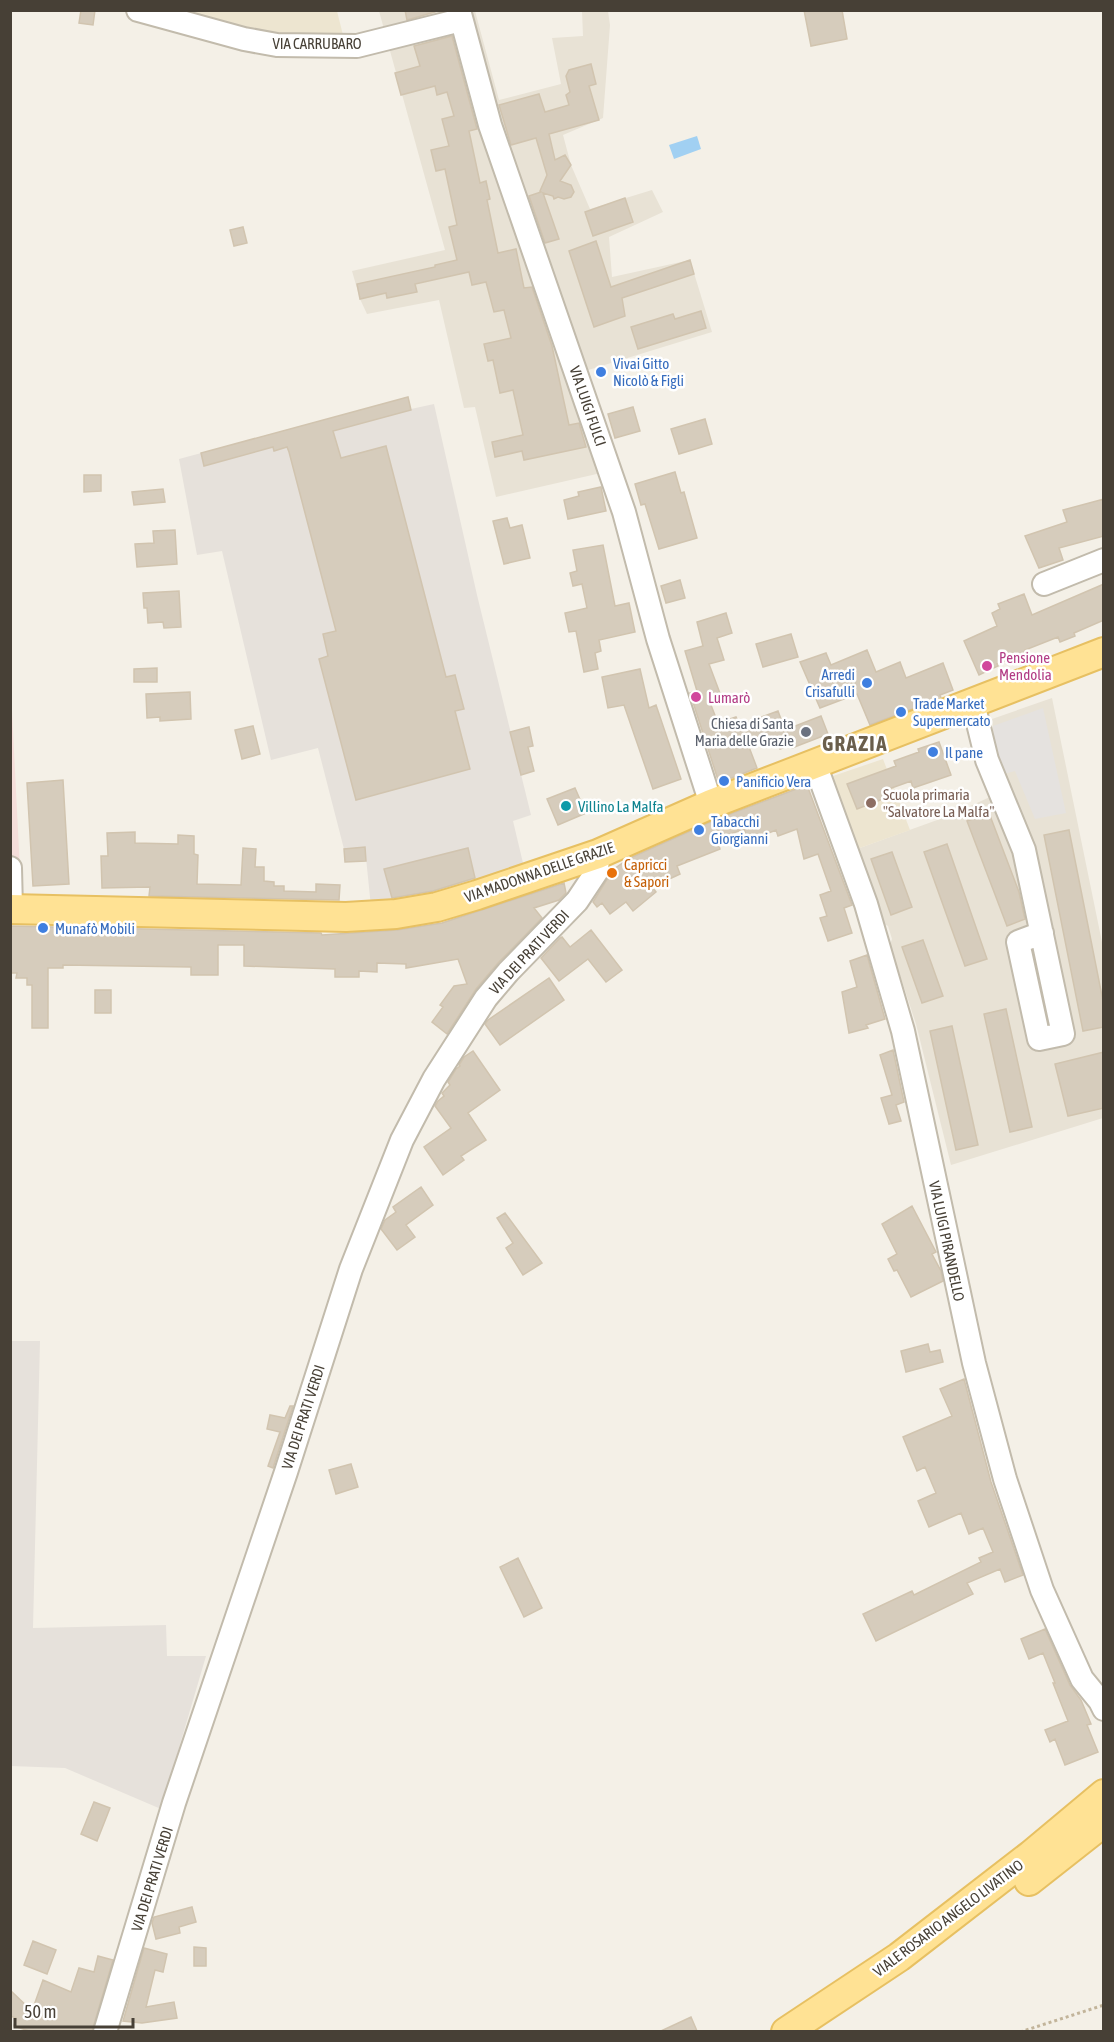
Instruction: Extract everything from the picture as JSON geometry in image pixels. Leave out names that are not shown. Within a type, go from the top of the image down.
[{"type":"main road","name":"VIA MADONNA DELLE GRAZIE","points":[[11,909],[334,917],[396,914],[437,907],[598,854],[645,831],[711,804],[1104,652]]},
{"type":"main road","name":"VIALE ROSARIO ANGELO LIVATINO","points":[[786,2031],[899,1958],[1031,1855],[1103,1804]]},
{"type":"main road","name":"VIALE ROSARIO ANGELO LIVATINO","points":[[821,2031],[912,1972],[1103,1804]]},
{"type":"street","name":"VIA CARRUBARO","points":[[138,10],[244,39],[277,45],[357,46],[460,15]]},
{"type":"street","name":"VIA LUIGI FULCI","points":[[460,15],[490,124],[624,512],[658,639],[711,804]]},
{"type":"street","points":[[1044,584],[1104,560]]},
{"type":"street","points":[[973,703],[987,760],[1024,850],[1042,933]]},
{"type":"street","name":"VIA LUIGI PIRANDELLO","points":[[815,764],[866,904],[903,1031],[974,1363],[1005,1479],[1042,1590],[1082,1679],[1104,1709]]},
{"type":"street","name":"VIA DEI PRATI VERDI","points":[[105,2031],[174,1803],[282,1483],[351,1269],[402,1140],[434,1079],[486,998],[577,901],[597,871],[598,854]]},
{"type":"street","points":[[10,868],[11,909]]},
{"type":"path","points":[[1020,2031],[1104,2005]]},
{"type":"shaded area","points":[[178,11],[337,11],[343,35],[278,35],[245,30]]},
{"type":"shaded area","points":[[379,11],[475,11],[499,100],[561,84],[552,38],[583,36],[582,11],[608,11],[610,25],[603,118],[563,135],[571,165],[590,209],[652,190],[663,212],[609,237],[612,277],[690,260],[712,332],[572,375],[601,473],[496,497],[475,407],[464,408],[439,300],[367,314],[352,271],[445,250]]},
{"type":"shaded area","points":[[408,397],[411,409],[434,404],[477,595],[531,815],[513,821],[523,863],[518,871],[477,885],[371,907],[365,848],[344,849],[318,748],[271,760],[222,551],[197,555],[179,459]]},
{"type":"shaded area","points":[[10,671],[20,870],[10,871]]},
{"type":"shaded area","points":[[1052,698],[1103,947],[1103,1118],[951,1165],[916,1024],[890,945],[892,939],[888,926],[882,923],[857,849],[951,815],[992,796],[996,755],[992,719]]},
{"type":"shaded area","points":[[1043,708],[1066,813],[1035,819],[1015,771],[1004,774],[996,755],[993,726]]},
{"type":"shaded area","name":"Scuola primaria \"Salvatore La Malfa\"","points":[[883,759],[910,830],[857,849],[833,776]]},
{"type":"shaded area","points":[[11,1341],[40,1341],[33,1628],[166,1625],[167,1656],[206,1656],[161,1809],[65,1768],[11,1766]]},
{"type":"water","points":[[697,136],[701,149],[674,159],[669,145]]},
{"type":"building","points":[[81,10],[95,10],[93,25],[79,23]]},
{"type":"building","points":[[405,10],[435,10],[435,12],[407,20]]},
{"type":"building","points":[[804,10],[842,10],[847,39],[811,46]]},
{"type":"building","points":[[452,36],[477,129],[469,131],[480,183],[486,181],[490,199],[487,200],[498,253],[516,249],[524,288],[532,287],[552,346],[569,425],[579,423],[586,447],[524,460],[522,451],[495,457],[492,442],[523,435],[513,390],[500,393],[493,360],[488,361],[484,344],[511,338],[504,310],[494,312],[486,282],[472,285],[469,272],[415,284],[417,292],[387,298],[386,293],[360,299],[357,284],[457,260],[449,227],[457,225],[445,169],[436,171],[431,150],[449,146],[442,119],[454,116],[447,92],[437,95],[435,86],[401,95],[395,73],[420,66],[414,46]]},
{"type":"building","points":[[591,64],[596,84],[589,86],[599,120],[549,134],[555,160],[565,155],[571,165],[560,181],[571,185],[574,192],[571,197],[564,199],[558,197],[554,199],[553,196],[543,193],[559,239],[545,243],[529,196],[541,192],[547,175],[536,138],[511,145],[499,105],[539,94],[545,112],[569,105],[566,95],[570,92],[566,76],[569,70]]},
{"type":"building","points":[[625,198],[633,222],[593,236],[585,212]]},
{"type":"building","points":[[243,227],[247,243],[234,246],[230,230]]},
{"type":"building","points":[[596,241],[611,287],[690,260],[694,274],[622,298],[625,316],[594,327],[569,251]]},
{"type":"building","points":[[701,311],[706,328],[638,349],[631,327],[673,314],[675,319]]},
{"type":"building","points":[[408,397],[411,410],[333,431],[341,458],[386,446],[446,677],[455,675],[464,709],[455,711],[470,769],[356,800],[319,659],[328,656],[323,634],[336,631],[287,447],[274,451],[273,447],[204,466],[201,453]]},
{"type":"building","points":[[633,407],[640,431],[615,438],[608,414]]},
{"type":"building","points":[[705,419],[712,444],[679,454],[671,429]]},
{"type":"building","points":[[675,472],[681,493],[684,492],[697,538],[659,549],[645,504],[641,505],[635,484]]},
{"type":"building","points":[[84,475],[101,475],[101,491],[84,492]]},
{"type":"building","points":[[601,487],[606,511],[568,519],[564,500],[579,496],[578,492]]},
{"type":"building","points":[[163,489],[165,502],[134,505],[132,492]]},
{"type":"building","points":[[1104,499],[1104,536],[1059,548],[1063,560],[1039,568],[1025,536],[1067,522],[1063,510]]},
{"type":"building","points":[[507,518],[510,528],[522,525],[530,558],[504,564],[493,521]]},
{"type":"building","points":[[175,530],[177,564],[137,567],[135,544],[154,543],[153,531]]},
{"type":"building","points":[[603,545],[615,606],[629,603],[635,632],[599,640],[601,651],[595,653],[598,669],[584,672],[576,631],[569,632],[565,613],[587,608],[582,584],[573,586],[570,573],[577,571],[573,550]]},
{"type":"building","points":[[680,580],[685,598],[666,603],[661,586]]},
{"type":"building","points":[[1104,584],[1104,620],[1060,642],[1058,637],[1025,650],[1025,653],[997,664],[998,666],[979,675],[964,641],[997,626],[992,613],[1000,609],[998,604],[1024,594],[1032,615]]},
{"type":"building","points":[[179,591],[181,627],[164,628],[163,622],[148,623],[143,593]]},
{"type":"building","points":[[726,613],[732,633],[717,638],[724,660],[709,664],[721,696],[709,700],[718,723],[736,717],[740,725],[778,711],[785,730],[821,716],[828,734],[792,748],[791,745],[780,749],[775,737],[749,747],[757,768],[719,783],[690,693],[697,691],[685,651],[703,646],[697,622]]},
{"type":"building","points":[[791,634],[798,657],[763,667],[756,644]]},
{"type":"building","points":[[867,650],[876,672],[900,662],[906,678],[943,663],[953,690],[940,695],[941,698],[870,725],[857,694],[820,708],[800,662],[826,653],[831,665]]},
{"type":"building","points":[[157,668],[157,682],[134,682],[134,669]]},
{"type":"building","points":[[640,669],[649,708],[656,705],[681,779],[653,789],[624,705],[608,708],[602,677]]},
{"type":"building","points":[[190,692],[191,719],[160,721],[160,717],[147,718],[146,694]]},
{"type":"building","points":[[253,726],[260,754],[242,759],[235,730]]},
{"type":"building","points":[[529,727],[533,746],[528,747],[534,771],[521,775],[510,732]]},
{"type":"building","points":[[939,742],[951,775],[913,788],[911,781],[886,790],[888,797],[857,809],[847,784],[896,766],[894,761]]},
{"type":"building","points":[[63,780],[69,884],[33,886],[27,783]]},
{"type":"building","points":[[807,785],[852,905],[844,908],[852,933],[828,941],[820,918],[827,916],[820,895],[831,891],[818,854],[804,859],[797,829],[778,836],[776,830],[749,841],[744,829],[717,839],[720,849],[677,866],[680,874],[652,887],[656,892],[633,911],[626,902],[610,914],[602,903],[597,907],[593,902],[611,871],[630,858],[717,819]]},
{"type":"building","name":"Villino La Malfa","points":[[575,788],[586,813],[558,825],[547,799]]},
{"type":"building","points":[[989,813],[1019,892],[1025,919],[1007,926],[967,821]]},
{"type":"building","points":[[1069,830],[1104,1006],[1104,1027],[1083,1031],[1044,835]]},
{"type":"building","points":[[135,832],[135,843],[178,844],[178,835],[194,836],[194,854],[198,855],[197,884],[241,885],[243,848],[256,849],[255,867],[264,867],[264,881],[274,882],[274,886],[284,886],[284,891],[316,892],[316,884],[340,885],[339,900],[149,896],[150,887],[102,888],[101,856],[108,856],[107,833]]},
{"type":"building","points":[[947,844],[987,959],[965,966],[924,852]]},
{"type":"building","points":[[365,847],[366,861],[345,862],[344,849]]},
{"type":"building","points":[[468,848],[475,878],[433,891],[392,898],[384,869]]},
{"type":"building","points":[[892,852],[912,907],[891,915],[871,859]]},
{"type":"building","points":[[564,883],[566,893],[559,900],[534,908],[542,918],[476,989],[447,1034],[432,1022],[443,1007],[440,1005],[454,986],[467,984],[458,959],[406,968],[406,964],[377,963],[377,972],[359,971],[359,977],[335,977],[335,969],[244,966],[244,945],[218,945],[218,975],[191,975],[191,967],[63,965],[63,968],[48,968],[48,1028],[32,1028],[32,985],[27,985],[27,978],[16,978],[17,973],[10,973],[10,926],[321,933],[322,935],[397,930],[442,923]]},
{"type":"building","points":[[591,930],[622,970],[606,982],[588,959],[559,981],[541,958],[560,938],[562,937],[570,947]]},
{"type":"building","points":[[923,940],[943,996],[922,1003],[902,947]]},
{"type":"building","points":[[867,955],[885,1019],[866,1025],[868,1028],[849,1033],[842,992],[857,987],[850,961]]},
{"type":"building","points":[[549,978],[564,1000],[500,1045],[485,1024]]},
{"type":"building","points":[[95,990],[111,990],[111,1013],[95,1013]]},
{"type":"building","points":[[1006,1009],[1032,1127],[1010,1132],[984,1014]]},
{"type":"building","points":[[952,1026],[978,1145],[956,1150],[930,1031]]},
{"type":"building","points":[[893,1050],[904,1102],[896,1105],[901,1121],[889,1124],[881,1098],[892,1095],[880,1055]]},
{"type":"building","points":[[473,1051],[500,1090],[468,1113],[486,1140],[461,1156],[464,1160],[443,1175],[424,1147],[451,1128],[435,1106],[444,1096],[442,1093],[450,1085],[448,1082],[464,1057]]},
{"type":"building","points":[[1104,1052],[1104,1108],[1068,1116],[1055,1064]]},
{"type":"building","points":[[421,1187],[433,1205],[406,1225],[415,1237],[397,1250],[381,1229],[385,1220],[396,1212],[393,1207]]},
{"type":"building","points":[[912,1206],[936,1252],[932,1254],[941,1271],[943,1281],[911,1297],[897,1270],[894,1271],[888,1259],[897,1254],[882,1224]]},
{"type":"building","points":[[505,1213],[542,1263],[523,1275],[506,1248],[513,1243],[497,1218]]},
{"type":"building","points":[[928,1344],[930,1352],[940,1350],[943,1362],[906,1372],[901,1351]]},
{"type":"building","points":[[964,1379],[991,1482],[1023,1575],[1005,1582],[1000,1569],[967,1583],[973,1594],[876,1641],[863,1614],[912,1591],[914,1595],[981,1562],[979,1558],[993,1552],[983,1528],[969,1534],[961,1513],[929,1527],[918,1501],[936,1493],[925,1467],[917,1471],[903,1437],[952,1416],[940,1389]]},
{"type":"building","points":[[290,1406],[293,1406],[273,1468],[268,1466],[280,1432],[267,1429],[270,1415],[285,1418]]},
{"type":"building","points":[[351,1464],[358,1487],[336,1494],[329,1470]]},
{"type":"building","points":[[518,1558],[542,1608],[524,1617],[500,1567]]},
{"type":"building","points":[[1045,1629],[1070,1685],[1081,1700],[1091,1724],[1087,1725],[1098,1752],[1065,1765],[1055,1739],[1050,1742],[1045,1730],[1068,1721],[1053,1683],[1055,1683],[1043,1653],[1029,1659],[1021,1639]]},
{"type":"building","points":[[94,1802],[110,1808],[97,1841],[81,1834]]},
{"type":"building","points":[[192,1907],[196,1922],[179,1927],[180,1933],[156,1939],[152,1923],[154,1917]]},
{"type":"building","points":[[33,1941],[56,1950],[47,1974],[24,1965]]},
{"type":"building","points":[[194,1947],[206,1948],[206,1966],[194,1966]]},
{"type":"building","points":[[144,1948],[167,1954],[163,1972],[155,1970],[146,2007],[174,2002],[177,2018],[142,2023],[123,2021]]},
{"type":"building","points":[[98,1956],[113,1960],[92,2031],[29,2031],[14,2026],[16,2018],[10,2016],[10,1990],[32,2011],[43,1980],[71,1992],[79,1968],[94,1972]]},
{"type":"building","points":[[691,2017],[697,2031],[661,2031]]},
{"type":"place","name":"Vivai Gitto Nicolò & Figli","points":[[601,372]]},
{"type":"place","name":"Pensione Mendolia","points":[[987,666]]},
{"type":"place","name":"Arredi Crisafulli","points":[[867,683]]},
{"type":"place","name":"Lumarò","points":[[696,697]]},
{"type":"place","name":"Trade Market Supermercato","points":[[901,712]]},
{"type":"place","name":"Chiesa di Santa Maria delle Grazie","points":[[806,732]]},
{"type":"place","name":"Il pane","points":[[933,752]]},
{"type":"place","name":"Panificio Vera","points":[[724,781]]},
{"type":"place","name":"Scuola primaria \"Salvatore La Malfa\"","points":[[871,803]]},
{"type":"place","name":"Villino La Malfa","points":[[566,806]]},
{"type":"place","name":"Tabacchi Giorgianni","points":[[699,830]]},
{"type":"place","name":"Capricci & Sapori","points":[[612,873]]},
{"type":"place","name":"Munafò Mobili","points":[[43,928]]},
{"type":"district","name":"GRAZIA","points":[[855,743]]}]
